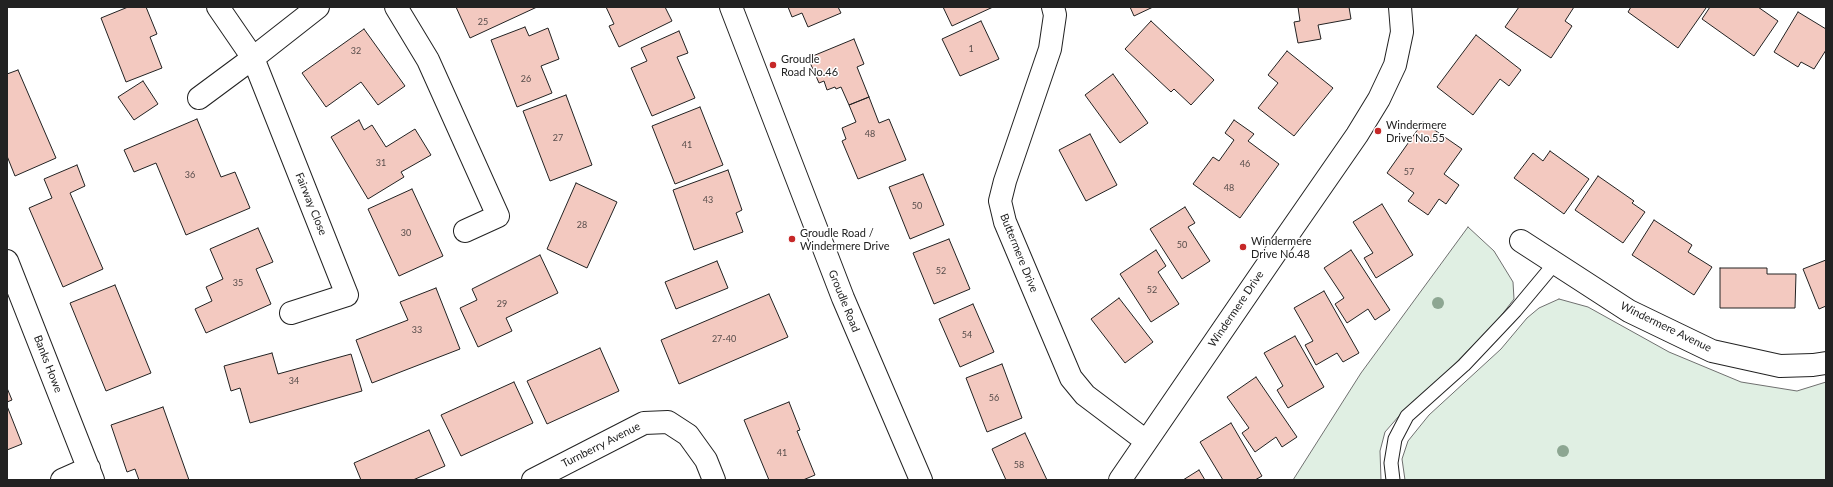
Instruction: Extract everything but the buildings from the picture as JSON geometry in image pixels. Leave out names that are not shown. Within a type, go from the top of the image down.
[{"type":"street","name":"Fairway Close","points":[[218,7],[253,58],[347,295],[291,313]]},
{"type":"street","points":[[199,98],[318,7]]},
{"type":"street","points":[[396,7],[428,60],[498,216],[465,231]]},
{"type":"street","name":"Groudle Road","points":[[731,7],[843,298],[921,480]]},
{"type":"street","name":"Buttermere Drive","points":[[1054,7],[1055,15],[1050,49],[1005,181],[1000,201],[1005,222],[1071,378],[1085,395],[1146,441]]},
{"type":"street","name":"Windermere Drive","points":[[1120,480],[1357,135],[1379,99],[1395,65],[1402,32],[1400,7]]},
{"type":"street","name":"Windermere Avenue","points":[[1521,241],[1629,311],[1712,351],[1780,366],[1813,366],[1826,363]]},
{"type":"street","name":"Banks Howe","points":[[7,261],[91,474],[62,480]]},
{"type":"street","name":"Turnberry Avenue","points":[[533,480],[644,423],[668,422],[688,435],[706,460],[714,480]]},
{"type":"lane","points":[[1393,480],[1391,463],[1395,439],[1407,416],[1464,365],[1515,311],[1555,263]]},
{"type":"green space","points":[[1468,227],[1494,251],[1513,282],[1514,299],[1497,321],[1440,379],[1406,408],[1385,432],[1380,451],[1381,480],[1293,480],[1361,373]]},
{"type":"green space","points":[[1559,299],[1588,307],[1669,352],[1741,382],[1797,391],[1826,382],[1826,480],[1405,480],[1402,459],[1408,441],[1429,415],[1501,349],[1527,318],[1539,308]]},
{"type":"place","name":"Groudle Road No.46","points":[[773,65]]},
{"type":"place","name":"Windermere Drive No.55","points":[[1378,131]]},
{"type":"place","name":"Groudle Road / Windermere Drive","points":[[792,239]]},
{"type":"place","name":"Windermere Drive No.48","points":[[1243,247]]}]
